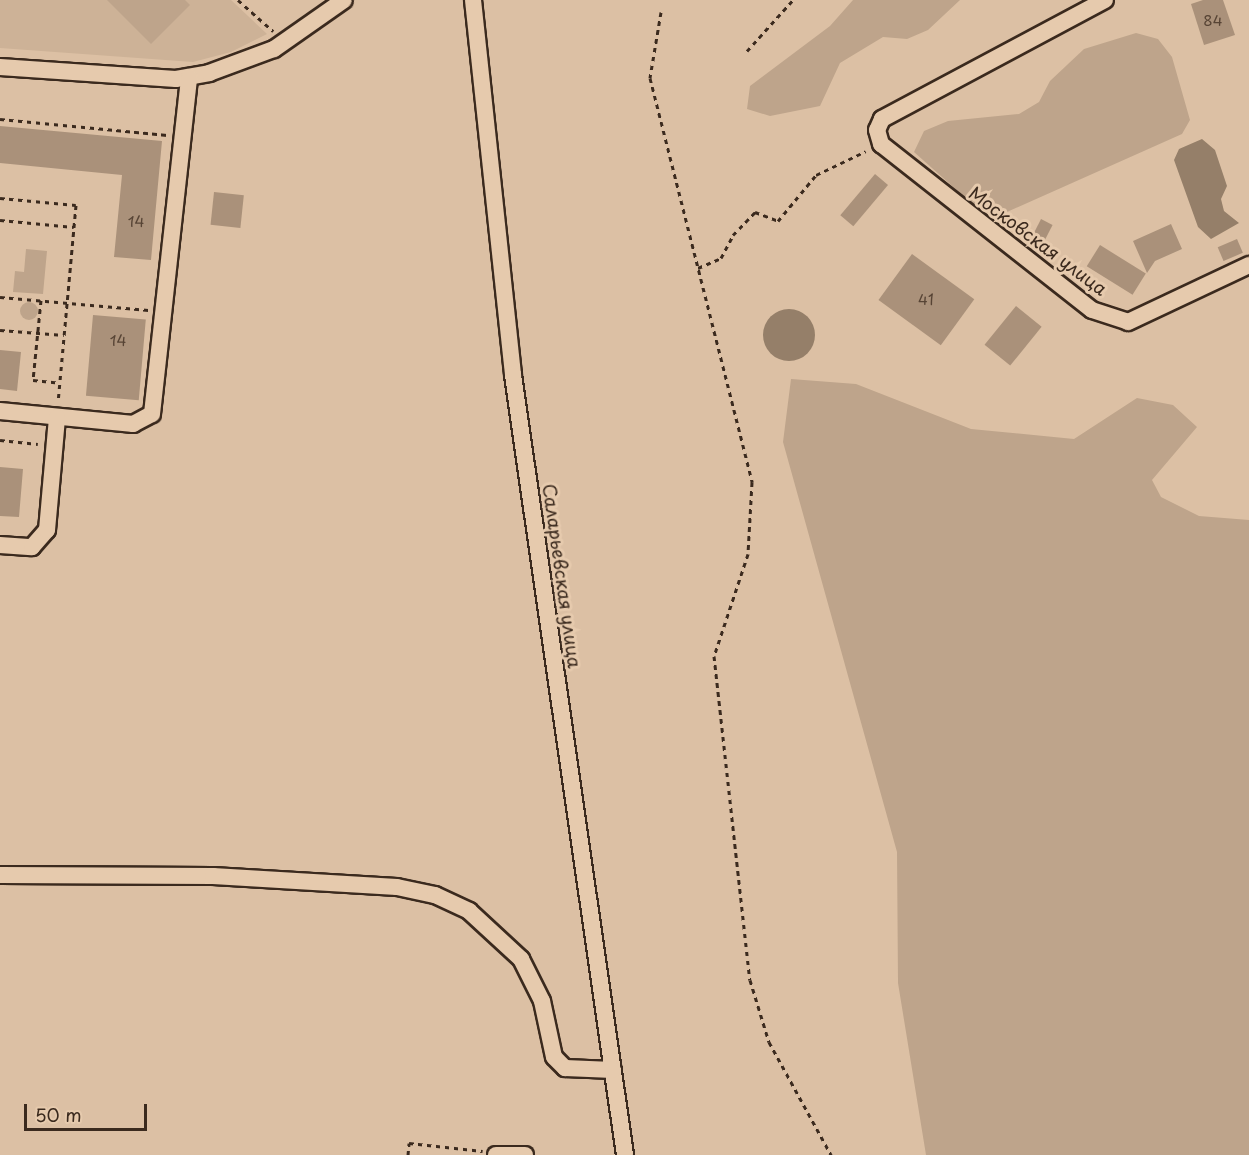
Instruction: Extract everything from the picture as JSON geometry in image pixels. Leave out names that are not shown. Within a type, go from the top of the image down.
[{"type":"street","points":[[0,67],[189,77],[274,49],[344,0]]},
{"type":"street","name":"Саларьевская улица","points":[[473,0],[513,375],[625,1155]]},
{"type":"street","points":[[882,144],[877,130],[882,119],[1105,0]]},
{"type":"street","points":[[0,411],[133,424],[157,406],[189,77]]},
{"type":"street","name":"Московская улица","points":[[882,144],[1092,310],[1128,322],[1249,265]]},
{"type":"street","points":[[0,545],[32,547],[47,530],[57,417]]},
{"type":"street","points":[[0,876],[213,876],[397,887],[435,895],[469,911],[521,959],[542,1001],[554,1058],[565,1068],[613,1070]]},
{"type":"street","points":[[496,1154],[525,1155]]},
{"type":"path","points":[[238,0],[278,35]]},
{"type":"path","points":[[747,51],[793,0]]},
{"type":"path","points":[[661,12],[650,78],[752,482],[748,554],[714,656],[750,980],[769,1042],[831,1155]]},
{"type":"path","points":[[0,119],[167,135]]},
{"type":"path","points":[[698,268],[721,258],[733,235],[755,212],[778,221],[831,164],[882,144]]},
{"type":"path","points":[[0,198],[76,205],[59,394]]},
{"type":"path","points":[[0,220],[74,227]]},
{"type":"path","points":[[0,297],[147,310]]},
{"type":"path","points":[[41,300],[33,380],[60,383]]},
{"type":"path","points":[[0,330],[64,335]]},
{"type":"path","points":[[0,440],[38,444]]},
{"type":"path","points":[[408,1155],[409,1143],[496,1154]]},
{"type":"shaded area","points":[[0,0],[231,0],[267,34],[231,52],[193,62],[0,48]]},
{"type":"shaded area","points":[[107,0],[185,0],[190,5],[151,44]]},
{"type":"shaded area","points":[[853,0],[960,0],[928,30],[907,39],[883,37],[840,63],[820,106],[770,116],[747,109],[750,86],[830,26]]},
{"type":"shaded area","points":[[1136,33],[1158,39],[1172,57],[1190,120],[1182,134],[998,216],[978,209],[914,152],[924,131],[948,121],[1019,114],[1039,102],[1050,81],[1084,49]]},
{"type":"shaded area","points":[[1202,139],[1215,150],[1227,186],[1221,199],[1224,211],[1239,223],[1211,239],[1198,227],[1174,160],[1179,149]]},
{"type":"shaded area","points":[[26,249],[47,251],[43,294],[13,292],[15,271],[24,272]]},
{"type":"shaded area","points":[[25,302],[33,302],[38,307],[36,318],[25,320],[20,315],[20,307]]},
{"type":"shaded area","points":[[784,309],[794,309],[804,313],[811,320],[815,335],[811,350],[804,357],[794,361],[784,361],[774,357],[767,350],[763,340],[763,330],[767,320],[774,313]]},
{"type":"shaded area","points":[[791,379],[856,384],[971,429],[1074,439],[1137,398],[1173,405],[1197,427],[1152,480],[1161,497],[1199,516],[1249,520],[1249,1155],[926,1155],[898,983],[897,852],[783,442]]},
{"type":"building","points":[[1203,0],[1223,0],[1235,35],[1204,45],[1191,4]]},
{"type":"building","points":[[0,126],[162,141],[151,260],[114,257],[122,175],[0,163]]},
{"type":"building","points":[[875,174],[888,185],[853,226],[840,215]]},
{"type":"building","points":[[214,192],[244,195],[240,228],[211,225]]},
{"type":"building","points":[[1041,219],[1053,225],[1045,240],[1033,234]]},
{"type":"building","points":[[1171,224],[1182,249],[1155,261],[1147,273],[1133,241]]},
{"type":"building","points":[[1237,239],[1243,253],[1224,261],[1218,247]]},
{"type":"building","points":[[1100,245],[1146,274],[1133,295],[1087,266]]},
{"type":"building","points":[[912,254],[974,299],[941,345],[878,300]]},
{"type":"building","points":[[1016,306],[1042,327],[1010,366],[985,345]]},
{"type":"building","points":[[93,315],[146,320],[139,400],[86,396]]},
{"type":"building","points":[[0,350],[21,352],[17,391],[0,389]]},
{"type":"building","points":[[0,467],[23,469],[19,517],[0,516]]}]
